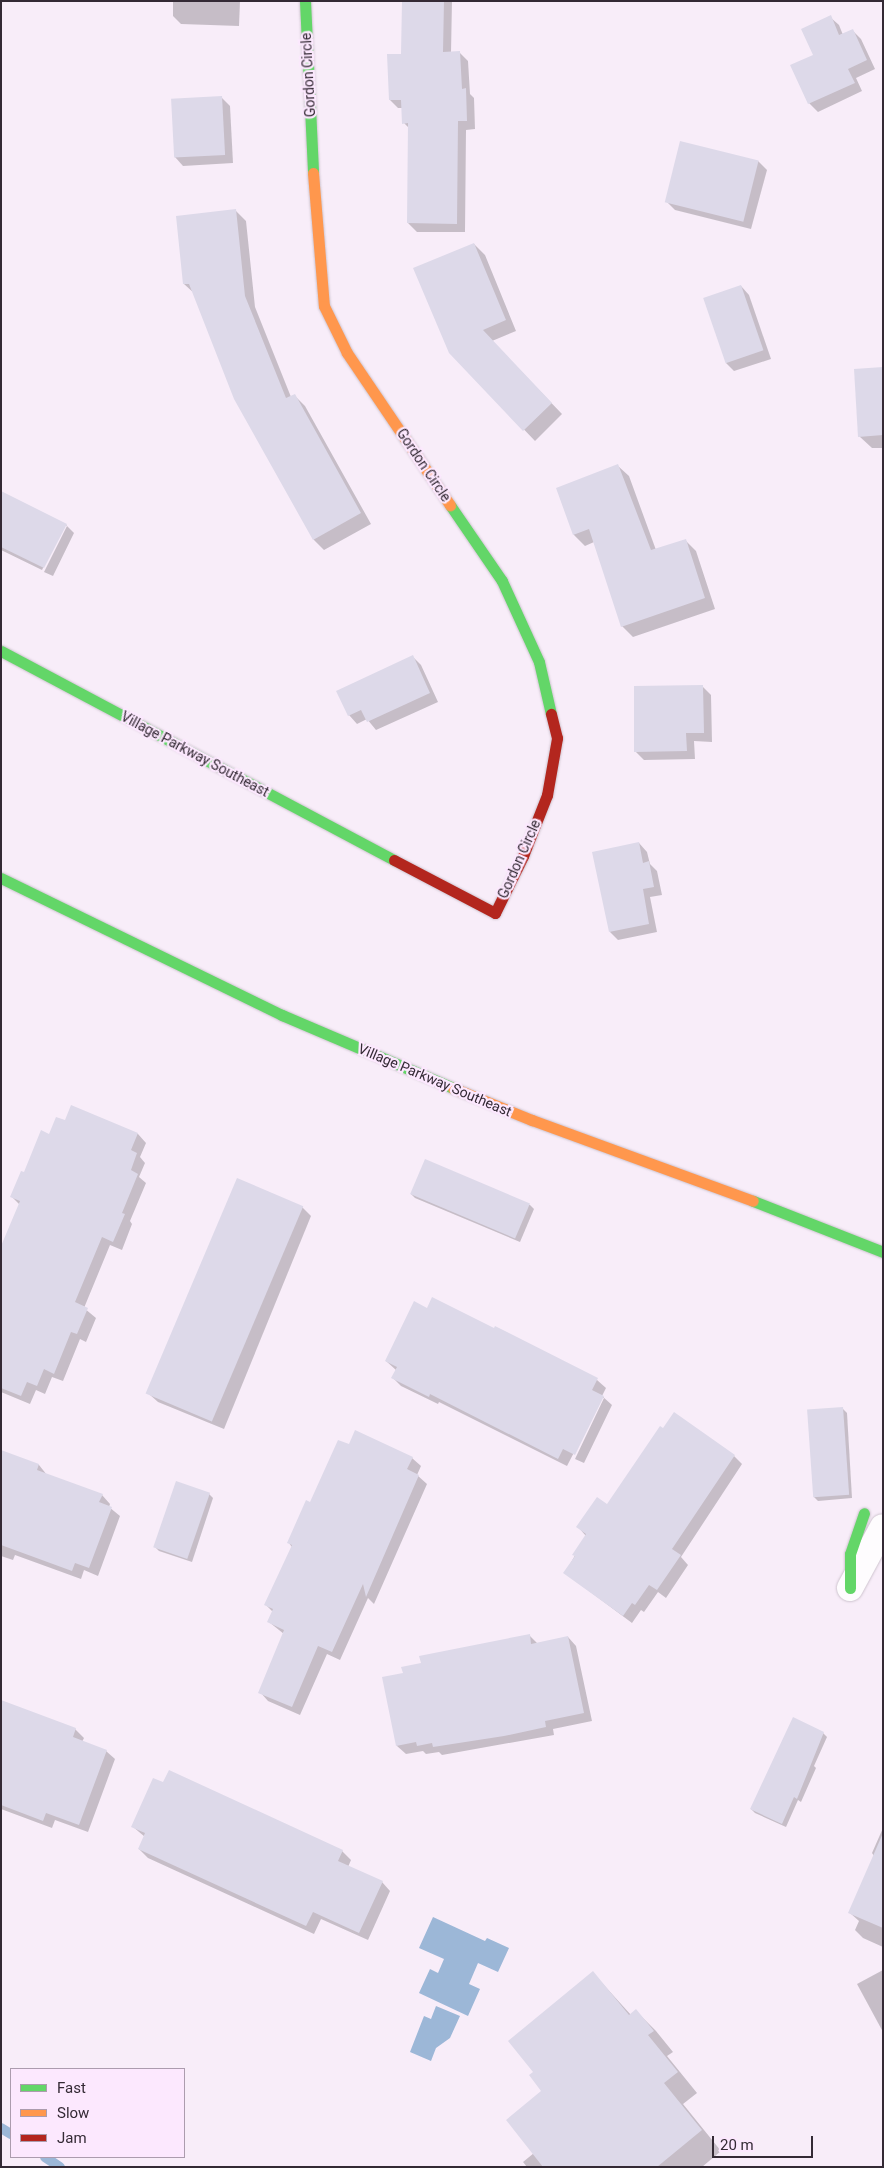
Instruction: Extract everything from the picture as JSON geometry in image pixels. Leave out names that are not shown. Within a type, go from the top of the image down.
[{"type":"street","name":"Gordon Circle","points":[[306,1],[304,14],[314,192],[324,306],[347,354],[502,582],[539,662],[557,738],[547,795],[523,856],[495,913]]},
{"type":"street","name":"Village Parkway Southeast","points":[[1,651],[495,913]]},
{"type":"street","name":"Village Parkway Southeast","points":[[1,878],[282,1015],[404,1068],[532,1120],[824,1227],[883,1252]]},
{"type":"street","points":[[873,1520],[850,1588],[883,1565]]},
{"type":"water","points":[[433,1917],[485,1941],[487,1938],[509,1948],[498,1972],[478,1963],[469,1984],[480,1989],[468,2016],[419,1993],[430,1969],[438,1973],[444,1959],[419,1948]]},
{"type":"water","points":[[436,2006],[460,2016],[450,2038],[436,2048],[431,2061],[410,2052],[424,2016],[431,2019]]},
{"type":"building","points":[[402,1],[444,1],[443,52],[460,51],[462,89],[466,88],[467,121],[458,121],[457,224],[407,223],[408,123],[402,124],[401,100],[389,100],[387,54],[401,54]]},
{"type":"building","points":[[831,15],[839,35],[853,29],[867,60],[848,69],[855,83],[808,104],[790,65],[813,55],[801,29]]},
{"type":"building","points":[[222,96],[225,155],[174,158],[171,99]]},
{"type":"building","points":[[680,141],[759,161],[743,222],[665,202]]},
{"type":"building","points":[[236,209],[245,296],[286,398],[295,394],[361,513],[313,540],[234,399],[189,284],[183,284],[176,216]]},
{"type":"building","points":[[474,243],[506,320],[483,330],[552,403],[523,431],[449,353],[413,268]]},
{"type":"building","points":[[741,285],[763,350],[726,363],[703,298]]},
{"type":"building","points":[[883,367],[883,435],[858,437],[854,369]]},
{"type":"building","points":[[618,464],[651,550],[686,539],[705,598],[621,627],[589,529],[573,535],[556,488]]},
{"type":"building","points":[[1,491],[67,524],[44,568],[1,547]]},
{"type":"building","points":[[413,655],[430,693],[367,722],[361,710],[348,716],[336,691]]},
{"type":"building","points":[[703,685],[704,733],[686,733],[687,751],[634,752],[634,686]]},
{"type":"building","points":[[639,842],[643,863],[649,861],[654,887],[643,889],[649,924],[609,932],[592,852]]},
{"type":"building","points":[[71,1105],[138,1133],[131,1150],[137,1153],[131,1170],[138,1174],[122,1213],[125,1214],[113,1242],[102,1237],[75,1302],[88,1308],[77,1334],[71,1332],[54,1374],[44,1369],[37,1386],[27,1382],[21,1396],[1,1388],[1,1246],[20,1201],[10,1197],[21,1171],[24,1172],[41,1130],[49,1134],[56,1117],[65,1120]]},
{"type":"building","points":[[425,1159],[530,1204],[515,1239],[410,1194]]},
{"type":"building","points":[[237,1178],[303,1206],[212,1422],[146,1393]]},
{"type":"building","points":[[432,1297],[494,1328],[495,1326],[598,1378],[592,1390],[604,1396],[575,1455],[563,1449],[558,1459],[430,1394],[429,1397],[391,1378],[397,1367],[385,1361],[414,1301],[427,1308]]},
{"type":"building","points":[[843,1407],[849,1495],[813,1497],[807,1410]]},
{"type":"building","points":[[674,1412],[735,1455],[672,1549],[681,1555],[657,1590],[649,1585],[635,1605],[632,1603],[623,1616],[563,1573],[575,1556],[572,1555],[586,1534],[576,1527],[597,1497],[607,1504],[660,1426],[663,1428]]},
{"type":"building","points":[[355,1430],[413,1457],[407,1469],[419,1475],[366,1597],[363,1584],[332,1652],[318,1646],[292,1707],[258,1693],[284,1630],[267,1622],[273,1609],[264,1605],[292,1545],[287,1543],[306,1500],[310,1502],[338,1440],[349,1444]]},
{"type":"building","points":[[1,1450],[39,1464],[37,1470],[103,1494],[99,1502],[112,1507],[89,1568],[75,1563],[72,1571],[1,1545]]},
{"type":"building","points":[[176,1481],[210,1493],[187,1559],[153,1547]]},
{"type":"building","points":[[530,1634],[531,1644],[568,1636],[584,1713],[545,1721],[546,1727],[504,1736],[433,1747],[432,1743],[417,1746],[416,1742],[396,1746],[382,1677],[403,1673],[401,1667],[421,1663],[419,1656]]},
{"type":"building","points":[[1,1700],[76,1728],[73,1737],[107,1750],[79,1825],[46,1813],[43,1821],[1,1805]]},
{"type":"building","points":[[793,1717],[824,1732],[797,1799],[794,1797],[782,1824],[750,1809]]},
{"type":"building","points":[[169,1770],[343,1850],[338,1861],[383,1881],[359,1933],[313,1912],[306,1926],[138,1849],[145,1833],[131,1827],[153,1778],[163,1782]]},
{"type":"building","points":[[883,1833],[883,1928],[848,1913]]},
{"type":"building","points":[[593,1971],[629,2015],[636,2009],[654,2031],[648,2035],[678,2072],[664,2083],[702,2130],[657,2167],[543,2167],[506,2120],[541,2091],[529,2075],[533,2072],[508,2041]]},
{"type":"waterway","points":[[1,2128],[10,2133]]},
{"type":"waterway","points":[[46,2158],[60,2167]]},
{"type":"traffic: fast","points":[[305,1],[313,173]]},
{"type":"traffic: fast","points":[[450,505],[502,581],[539,662],[551,714]]},
{"type":"traffic: fast","points":[[1,651],[394,860]]},
{"type":"traffic: fast","points":[[1,878],[282,1015],[453,1088]]},
{"type":"traffic: fast","points":[[753,1201],[883,1252]]},
{"type":"traffic: fast","points":[[850,1588],[850,1554],[864,1513]]},
{"type":"traffic: slow","points":[[313,173],[324,306],[347,353],[450,505]]},
{"type":"traffic: slow","points":[[453,1088],[532,1120],[753,1201]]},
{"type":"traffic: jam","points":[[394,860],[495,913],[523,856],[547,795],[557,738],[551,714]]}]
